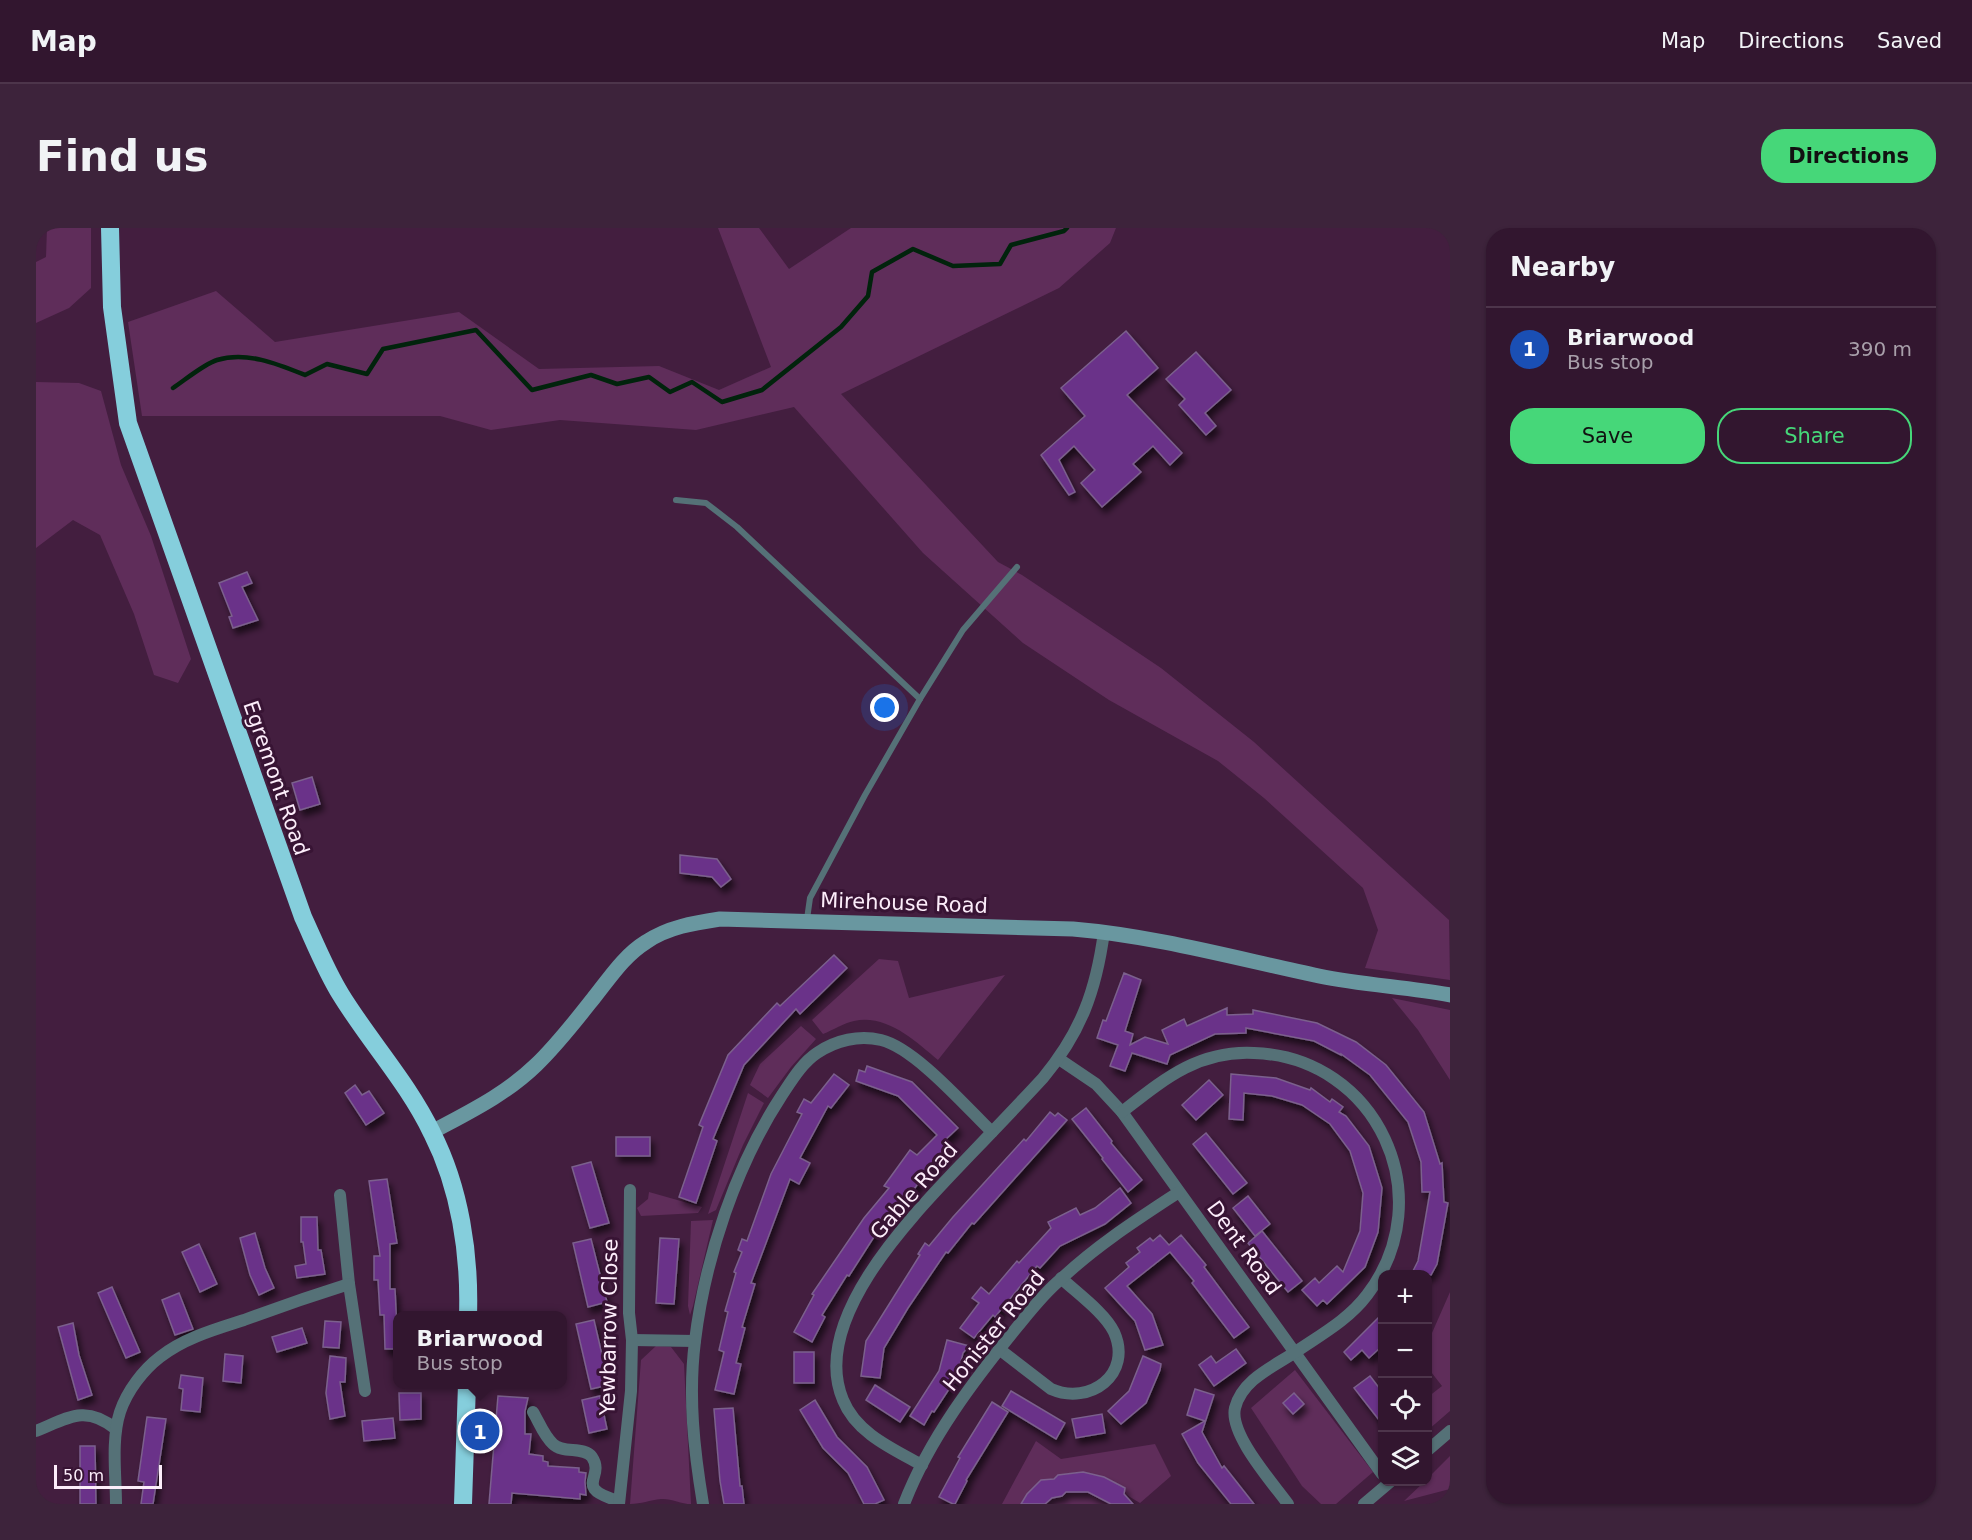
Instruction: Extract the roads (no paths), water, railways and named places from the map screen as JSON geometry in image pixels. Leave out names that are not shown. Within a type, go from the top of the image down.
[{"type":"highway","name":"Egremont Road","points":[[110,228],[112,307],[128,423],[292,890],[315,944],[341,995],[407,1091],[432,1132],[458,1208],[467,1268],[468,1311]]},
{"type":"highway","points":[[464,1504],[467,1389]]},
{"type":"street","name":"Mirehouse Road","points":[[432,1132],[505,1093],[571,1026],[623,960],[645,942],[669,930],[694,922],[720,919],[1073,929],[1157,941],[1322,976],[1450,994]]},
{"type":"street","name":"Gable Road","points":[[922,1465],[879,1442],[853,1416],[843,1401],[835,1365],[838,1344],[850,1307],[904,1226],[1059,1059],[1081,1018],[1094,985],[1104,932]]},
{"type":"street","points":[[703,1504],[697,1471],[693,1419],[695,1341],[715,1247],[742,1169],[772,1109],[806,1062],[815,1054],[836,1043],[860,1038],[895,1045],[916,1058],[992,1132]]},
{"type":"street","points":[[1122,1112],[1180,1070],[1212,1057],[1247,1052],[1282,1056],[1315,1067],[1345,1086],[1369,1111],[1387,1141],[1397,1173],[1400,1206],[1395,1239],[1384,1270],[1365,1297],[1342,1320],[1261,1374],[1250,1384],[1236,1405],[1233,1418],[1238,1434],[1288,1504]]},
{"type":"street","name":"Dent Road","points":[[1059,1059],[1095,1084],[1122,1112],[1378,1467]]},
{"type":"street","name":"Yewbarrow Close","points":[[619,1502],[631,1390],[630,1190]]},
{"type":"street","name":"Honister Road","points":[[904,1504],[922,1465],[951,1417],[999,1349],[1039,1300],[1061,1278],[1109,1238],[1179,1192]]},
{"type":"street","points":[[340,1195],[349,1284],[365,1391]]},
{"type":"street","points":[[999,1349],[1051,1389],[1060,1393],[1079,1395],[1098,1388],[1106,1382],[1116,1366],[1118,1356],[1116,1338],[1107,1321],[1061,1278]]},
{"type":"street","points":[[116,1504],[116,1429],[126,1396],[142,1374],[160,1357],[184,1342],[213,1330],[349,1284]]},
{"type":"street","points":[[632,1340],[695,1341]]},
{"type":"street","points":[[532,1412],[552,1444],[563,1450],[587,1453],[592,1457],[595,1464],[593,1485],[596,1491],[600,1495],[619,1502]]},
{"type":"street","points":[[36,1431],[85,1414],[105,1420],[116,1429]]},
{"type":"street","points":[[1432,1447],[1450,1431]]},
{"type":"street","points":[[1364,1504],[1381,1486]]},
{"type":"lane","points":[[676,500],[706,503],[737,527],[920,699]]},
{"type":"lane","points":[[807,921],[810,898],[920,699],[952,646],[1017,567]]},
{"type":"waterway","points":[[173,388],[206,365],[217,360],[240,357],[262,360],[305,375],[327,364],[367,374],[383,349],[476,330],[532,390],[591,375],[617,384],[649,377],[670,392],[692,382],[722,402],[762,390],[841,327],[868,296],[872,272],[913,249],[953,266],[1000,264],[1011,245],[1064,231],[1067,228]]},
{"type":"place","name":"Briarwood","points":[[480,1431]]}]
